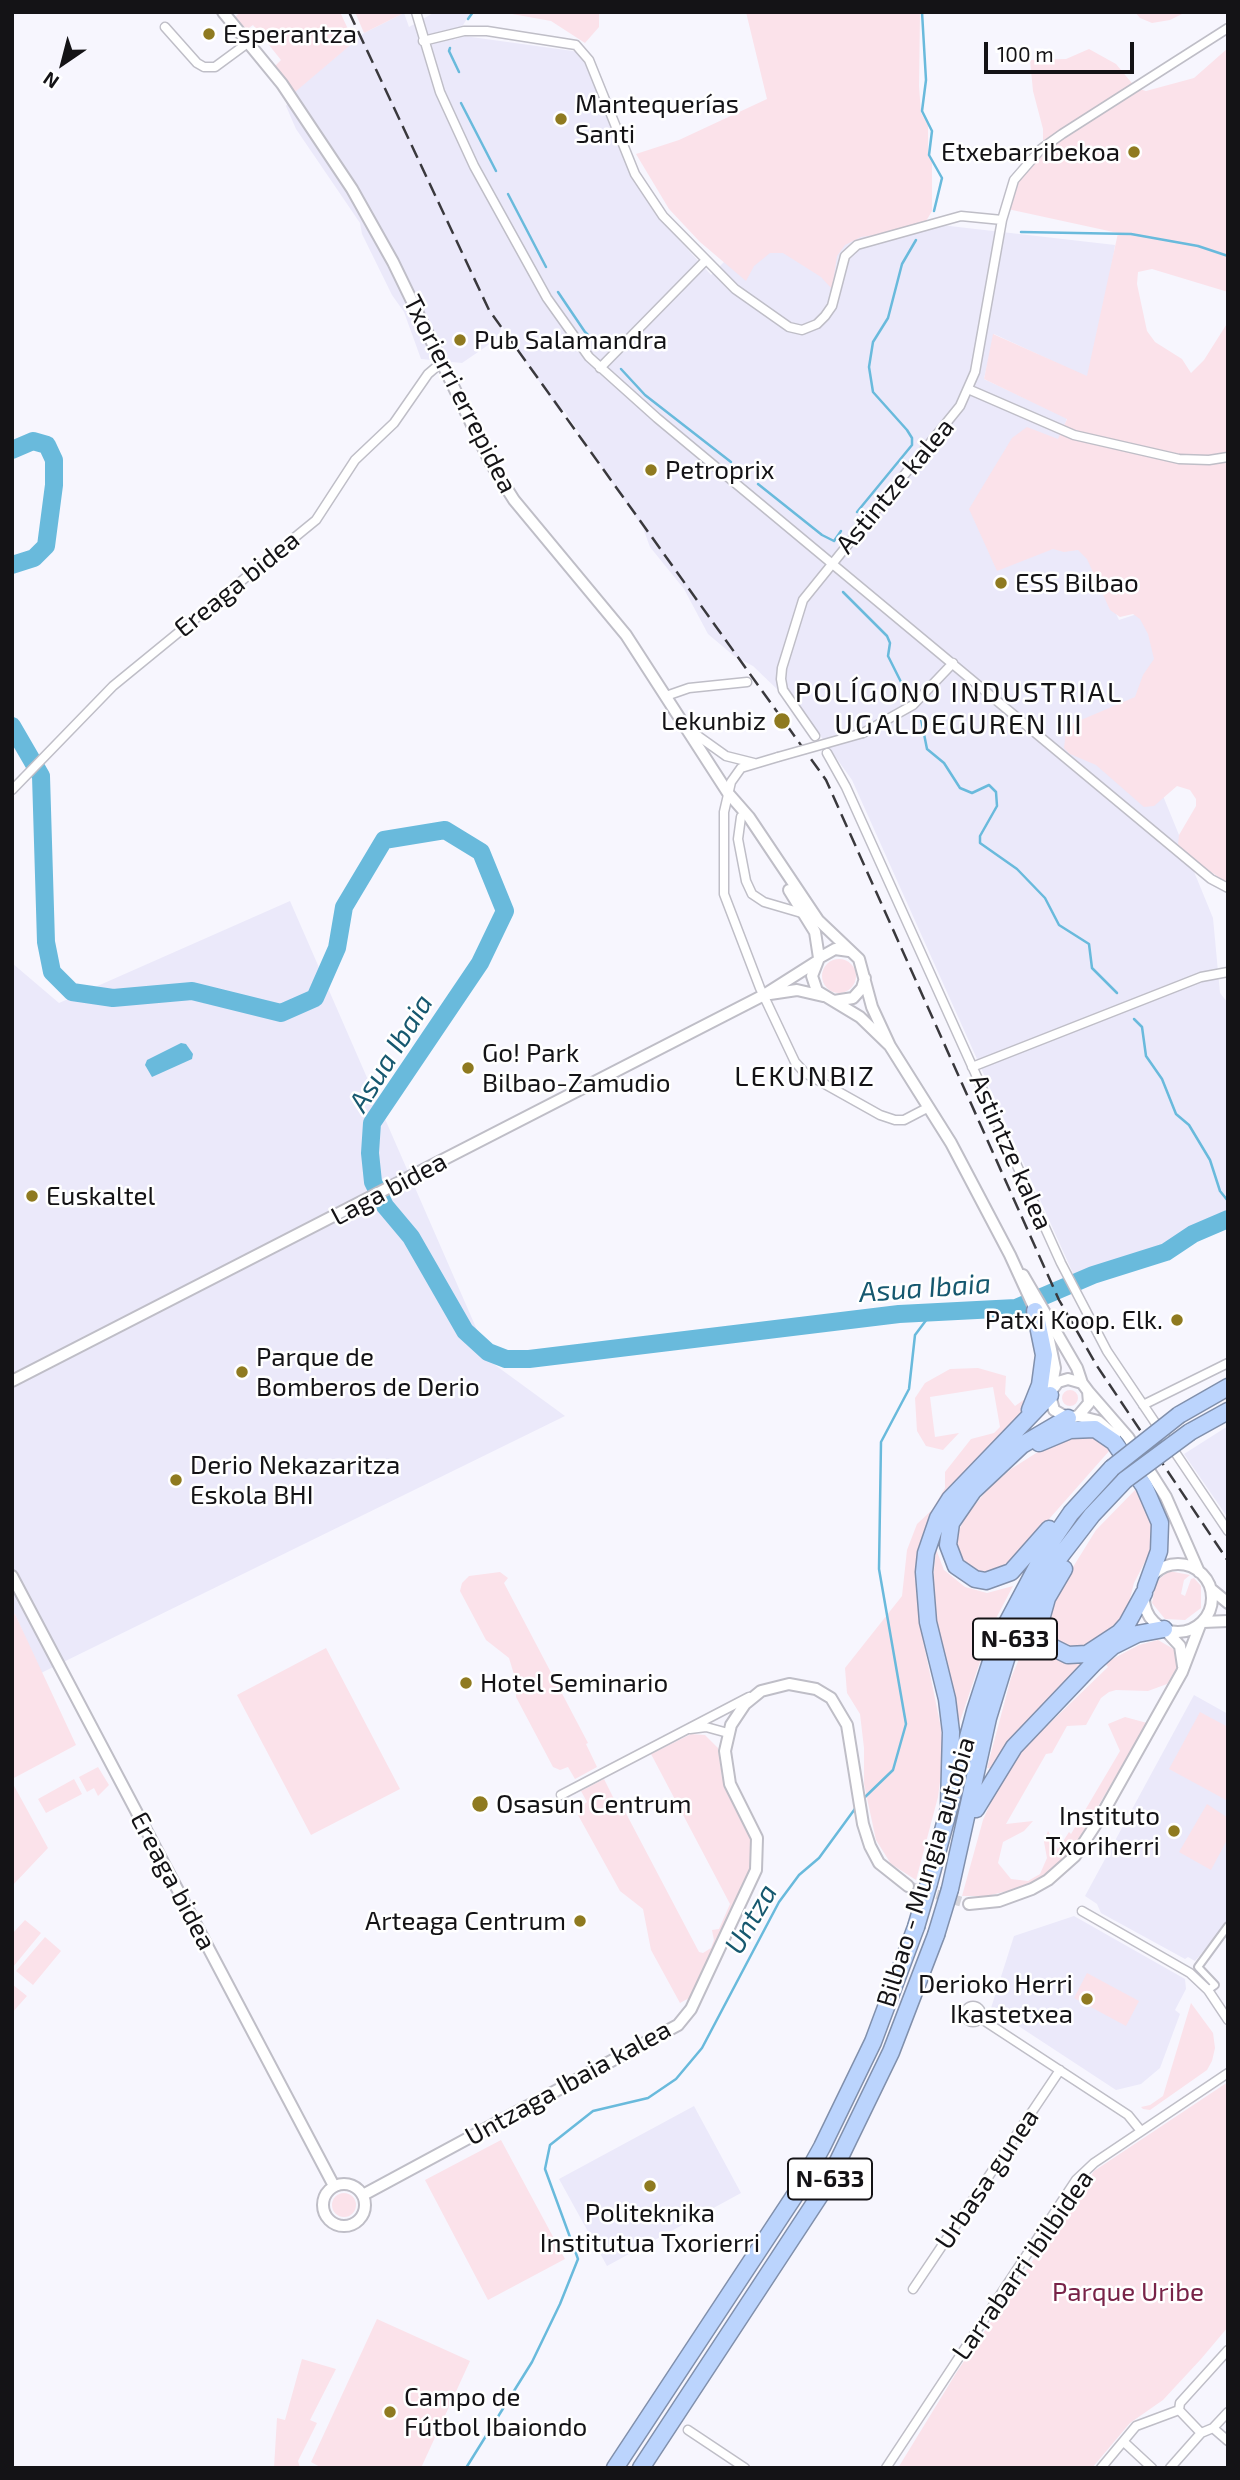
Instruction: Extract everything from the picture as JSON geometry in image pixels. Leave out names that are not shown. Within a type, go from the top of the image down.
[{"type":"highway","points":[[1021,1429],[1036,1399],[1043,1376],[1044,1355],[1037,1309]]},
{"type":"highway","name":"Bilbao - Mungia autobia","points":[[615,2468],[797,2192],[873,2042],[916,1927],[998,1640],[1030,1576],[1071,1513],[1112,1468],[1179,1415],[1228,1387]]},
{"type":"highway","points":[[949,1807],[951,1732],[947,1699],[927,1612],[924,1572],[926,1553],[938,1518],[950,1499],[1021,1429],[1051,1393]]},
{"type":"highway","name":"N-633","points":[[1128,1483],[1150,1460],[1190,1432],[1228,1411]]},
{"type":"highway","points":[[1071,1513],[1049,1530],[1025,1558],[1003,1576],[986,1581],[975,1579],[956,1566],[948,1545],[951,1523],[968,1496],[1011,1454],[1049,1426],[1073,1417]]},
{"type":"highway","points":[[1011,1454],[1070,1430],[1095,1429],[1114,1442],[1144,1486],[1160,1523],[1158,1551],[1145,1590],[1127,1624],[1087,1654],[1078,1656],[1058,1651],[1041,1632],[1044,1607],[1064,1569],[1128,1483]]},
{"type":"highway","name":"Bilbao - Mungia autobia","points":[[641,2468],[799,2232],[849,2144],[891,2052],[936,1935],[966,1827],[988,1718],[1007,1656],[1055,1563],[1085,1523],[1128,1483]]},
{"type":"highway","points":[[966,1827],[1008,1755],[1094,1663],[1113,1646],[1137,1634],[1164,1629]]},
{"type":"street","name":"Txorierri errepidea","points":[[223,12],[294,101],[352,189],[393,262],[490,462],[514,500],[609,613],[728,793],[749,817],[818,920],[859,958],[872,1007],[890,1046],[929,1107],[1037,1309],[1054,1357],[1051,1393]]},
{"type":"street","points":[[416,12],[440,92],[474,166],[559,318],[600,368],[1211,879],[1228,888]]},
{"type":"street","points":[[165,27],[204,67],[215,67],[248,42]]},
{"type":"street","name":"Astintze kalea","points":[[815,736],[783,690],[782,668],[803,600],[950,422],[968,389],[980,343],[1002,220],[1014,180],[1041,149],[1111,100],[1228,28]]},
{"type":"street","points":[[423,41],[464,31],[487,31],[576,45],[589,60],[635,174],[663,216],[705,261],[768,307],[789,327],[802,330],[825,316],[832,306],[845,256],[857,245],[961,216],[1002,220]]},
{"type":"street","points":[[600,368],[705,261]]},
{"type":"street","name":"Ereaga bidea","points":[[12,790],[113,686],[316,520],[355,460],[394,423],[428,374],[442,362]]},
{"type":"street","points":[[968,389],[1074,435],[1179,459],[1209,460],[1228,457]]},
{"type":"street","points":[[929,1107],[904,1120],[880,1115],[805,1073],[795,1062],[764,995],[724,894],[724,812],[733,777],[741,768],[863,733],[912,705],[953,663]]},
{"type":"street","points":[[666,696],[689,688],[747,682]]},
{"type":"street","points":[[685,726],[726,756],[757,763]]},
{"type":"street","name":"Astintze kalea","points":[[827,753],[1068,1276],[1107,1351],[1228,1531]]},
{"type":"street","name":"Txorierri errepidea","points":[[736,804],[741,817],[815,932],[818,960],[812,976],[826,998],[860,1017],[890,1046]]},
{"type":"street","points":[[741,817],[738,839],[746,881],[752,894],[764,902],[805,914]]},
{"type":"street","points":[[764,995],[835,949],[849,951]]},
{"type":"street","points":[[972,1067],[1201,977],[1228,972]]},
{"type":"street","points":[[764,995],[797,990],[841,1001],[853,998],[862,988],[865,976]]},
{"type":"street","name":"Laga bidea","points":[[12,1381],[365,1203],[764,995]]},
{"type":"street","name":"Txorierri errepidea","points":[[1037,1309],[1077,1368],[1085,1387],[1128,1437],[1167,1497],[1199,1572]]},
{"type":"street","points":[[1143,1405],[1228,1363]]},
{"type":"street","points":[[1073,1417],[1087,1408],[1085,1387],[1068,1379],[1058,1382],[1051,1393],[1054,1410],[1073,1417],[1098,1421],[1107,1428],[1152,1492],[1163,1515],[1166,1547],[1145,1590],[1149,1617],[1180,1646],[1182,1672]]},
{"type":"street","points":[[1155,1573],[1173,1564],[1187,1566],[1199,1572],[1211,1589],[1228,1603]]},
{"type":"street","name":"Ereaga bidea","points":[[12,1576],[17,1595],[334,2186]]},
{"type":"street","points":[[969,1904],[999,1901],[1032,1889],[1048,1880],[1075,1856],[1100,1818],[1182,1672],[1211,1607],[1211,1589]]},
{"type":"street","points":[[1164,1629],[1179,1632],[1202,1623],[1228,1621]]},
{"type":"street","points":[[561,1795],[761,1691],[774,1686],[796,1684],[816,1689],[831,1698],[847,1725],[863,1824],[870,1846],[879,1863],[908,1886]]},
{"type":"street","points":[[678,1733],[706,1727],[728,1733],[745,1704],[761,1691]]},
{"type":"street","name":"Untzaga Ibaia kalea","points":[[363,2195],[678,2025],[691,2010],[758,1861],[755,1833],[727,1777],[725,1751],[728,1733]]},
{"type":"street","points":[[1082,1911],[1190,1972],[1208,1990],[1228,2020]]},
{"type":"street","points":[[1208,1990],[1215,1985],[1198,1967],[1228,1926]]},
{"type":"street","points":[[980,2018],[1128,2115],[1141,2132]]},
{"type":"street","name":"Urbasa gunea","points":[[913,2289],[1060,2070]]},
{"type":"street","name":"Larrabarri ibilbidea","points":[[886,2468],[1076,2180],[1094,2163],[1228,2073]]},
{"type":"street","points":[[334,2186],[353,2186],[363,2195],[365,2207],[360,2219],[341,2226],[328,2219],[323,2205],[328,2191],[334,2186]]},
{"type":"street","points":[[1179,2410],[1180,2403],[1228,2350]]},
{"type":"street","points":[[1179,2410],[1202,2433]]},
{"type":"street","points":[[1101,2468],[1143,2421],[1164,2417],[1179,2410]]},
{"type":"street","points":[[1170,2468],[1202,2433],[1213,2428],[1228,2412]]},
{"type":"street","points":[[1213,2428],[1228,2441]]},
{"type":"street","points":[[688,2430],[746,2468]]},
{"type":"street","points":[[1124,2442],[1152,2468]]},
{"type":"shaded area","points":[[435,12],[471,12],[454,40],[464,36],[580,52],[634,176],[664,223],[711,275],[728,258],[932,224],[1115,245],[1101,348],[1087,377],[994,334],[984,379],[1067,418],[1048,474],[1119,620],[1146,611],[1173,681],[1125,703],[1213,918],[1220,993],[1228,1003],[1228,1211],[1151,1254],[1076,1280],[852,780],[809,720],[753,666],[734,656],[708,634],[684,589],[650,547],[643,528],[564,410],[559,411],[502,326],[497,339],[462,363],[421,359],[404,312],[392,295],[362,234],[360,223],[296,129],[286,106],[295,91],[364,33],[404,13],[409,27]]},
{"type":"shaded area","points":[[290,901],[491,1362],[565,1416],[41,1673],[15,1614],[12,1615],[12,963],[59,1003]]},
{"type":"shaded area","points":[[1228,1426],[1228,1518],[1184,1454]]},
{"type":"shaded area","name":"Instituto Txoriherri","points":[[1194,1695],[1228,1714],[1228,1922],[1195,1961],[1188,1957],[1185,1959],[1101,1913],[1097,1904],[1085,1896]]},
{"type":"shaded area","name":"Derioko Herri Ikastetxea","points":[[1074,1916],[1185,1979],[1186,1989],[1175,2010],[1180,2014],[1160,2068],[1141,2084],[1116,2090],[991,2008],[1014,1936]]},
{"type":"shaded area","name":"Politeknika Institutua Txorierri","points":[[694,2106],[741,2193],[607,2266],[559,2179]]},
{"type":"green space","points":[[240,12],[340,12],[354,42],[295,92],[275,66],[281,60],[253,25],[246,30],[235,17]]},
{"type":"green space","points":[[355,12],[404,12],[404,13],[364,33]]},
{"type":"green space","points":[[501,12],[599,12],[599,27],[585,43],[551,21]]},
{"type":"green space","points":[[746,12],[920,12],[919,86],[921,113],[928,125],[928,154],[932,160],[932,211],[922,228],[861,237],[845,245],[837,256],[832,289],[821,277],[783,253],[770,253],[754,266],[746,281],[700,242],[669,209],[636,154],[679,140],[767,99]]},
{"type":"green space","points":[[1135,12],[1186,12],[1170,20],[1152,23],[1140,18]]},
{"type":"green space","points":[[1228,48],[1228,292],[1152,269],[1138,272],[1137,284],[1147,331],[1155,342],[1182,359],[1191,373],[1204,360],[1228,322],[1228,884],[1183,852],[1178,844],[1179,835],[1196,806],[1196,799],[1190,790],[1177,786],[1154,806],[1144,807],[1096,765],[1070,754],[1064,748],[1066,731],[1074,723],[1135,697],[1143,675],[1154,659],[1148,634],[1140,619],[1133,614],[1120,617],[1110,610],[1087,559],[1078,550],[1064,552],[1053,549],[997,571],[969,509],[1012,438],[1027,427],[1058,439],[1067,419],[984,379],[993,334],[1087,376],[1118,233],[1003,208],[999,212],[1004,197],[1043,144],[1043,129],[1033,91],[1030,60],[1066,59],[1089,49],[1116,64],[1136,88],[1146,91],[1194,78]]},
{"type":"green space","points":[[839,959],[851,964],[856,976],[851,988],[839,993],[827,988],[822,976],[827,964]]},
{"type":"green space","points":[[978,1368],[1006,1376],[1005,1394],[1015,1406],[1042,1387],[1041,1396],[944,1500],[918,1583],[923,1640],[941,1728],[943,1759],[938,1797],[916,1880],[891,1864],[876,1840],[864,1784],[860,1714],[847,1693],[845,1668],[902,1596],[907,1550],[917,1524],[932,1510],[945,1488],[945,1472],[971,1439],[994,1433],[1000,1427],[993,1387],[930,1397],[935,1437],[959,1433],[943,1450],[926,1446],[917,1431],[915,1398],[925,1383],[950,1369]]},
{"type":"green space","points":[[1067,1390],[1073,1390],[1078,1398],[1076,1404],[1067,1406],[1062,1401],[1062,1395]]},
{"type":"green space","points":[[1089,1434],[1103,1441],[1110,1450],[1012,1561],[992,1573],[980,1573],[963,1561],[955,1544],[958,1533],[965,1517],[988,1489],[1011,1469],[1052,1443],[1073,1435]]},
{"type":"green space","points":[[1136,1489],[1151,1512],[1155,1542],[1134,1583],[1127,1610],[1118,1624],[1085,1648],[1072,1648],[1059,1643],[1045,1626],[1060,1588],[1096,1530]]},
{"type":"green space","points":[[936,1549],[944,1570],[965,1587],[987,1593],[1013,1586],[992,1626],[957,1730],[931,1600]]},
{"type":"green space","points":[[1169,1571],[1190,1575],[1184,1580],[1181,1594],[1185,1596],[1191,1579],[1194,1578],[1201,1586],[1201,1608],[1185,1620],[1165,1619],[1152,1603],[1156,1582]]},
{"type":"green space","points":[[500,1572],[508,1578],[504,1583],[588,1743],[586,1744],[597,1767],[575,1779],[568,1767],[560,1770],[553,1767],[516,1697],[516,1681],[509,1658],[486,1640],[460,1591],[462,1583],[469,1576]]},
{"type":"green space","points":[[15,1614],[76,1745],[12,1779],[12,1615]]},
{"type":"green space","points":[[1030,1633],[1034,1643],[1044,1654],[1061,1660],[1092,1658],[991,1768],[987,1768],[1011,1678]]},
{"type":"green space","points":[[1158,1640],[1177,1651],[1178,1666],[1167,1684],[1148,1691],[1109,1692],[1101,1698],[1086,1725],[1067,1726],[1052,1753],[1046,1754],[1006,1824],[1033,1821],[1024,1831],[1003,1842],[998,1863],[1011,1879],[1028,1881],[1040,1874],[1047,1858],[1044,1842],[1048,1831],[1058,1849],[1069,1832],[1071,1834],[1120,1751],[1108,1724],[1125,1717],[1147,1723],[1073,1849],[1044,1877],[1028,1886],[987,1896],[962,1896],[983,1820],[1002,1777],[1018,1754],[1108,1667],[1105,1663],[1139,1645]]},
{"type":"green space","points":[[326,1648],[400,1789],[311,1835],[237,1695]]},
{"type":"green space","points":[[1200,1712],[1228,1727],[1228,1801],[1169,1769]]},
{"type":"green space","points":[[691,1734],[705,1735],[718,1748],[722,1778],[750,1835],[753,1853],[751,1870],[693,1996],[680,2003],[651,1950],[643,1909],[620,1891],[578,1815],[579,1808],[587,1802],[581,1791],[604,1779],[616,1803],[620,1802],[699,1952],[703,1953],[711,1948],[714,1940],[712,1930],[719,1929],[730,1904],[651,1754]]},
{"type":"green space","points":[[98,1767],[109,1785],[98,1796],[94,1788],[87,1792],[79,1777]]},
{"type":"green space","points":[[74,1779],[82,1794],[46,1813],[38,1799]]},
{"type":"green space","points":[[12,1782],[48,1848],[12,1886]]},
{"type":"green space","points":[[1207,1804],[1228,1818],[1228,1838],[1211,1870],[1179,1852]]},
{"type":"green space","points":[[25,1920],[41,1933],[13,1967],[12,1934]]},
{"type":"green space","points":[[45,1937],[61,1951],[33,1985],[16,1971]]},
{"type":"green space","points":[[1087,1973],[1139,2001],[1126,2026],[1074,1998]]},
{"type":"green space","points":[[12,1984],[27,1996],[12,2013]]},
{"type":"green space","points":[[1191,2003],[1213,2033],[1215,2048],[1212,2061],[1207,2070],[1150,2110],[1143,2109],[1141,2107],[1150,2105],[1163,2096]]},
{"type":"green space","name":"Parque Uribe","points":[[1228,2082],[1228,2327],[1201,2359],[1163,2400],[1130,2423],[1092,2468],[898,2468],[958,2370],[1094,2171]]},
{"type":"green space","points":[[501,2140],[565,2259],[488,2300],[425,2180]]},
{"type":"green space","points":[[344,2193],[353,2196],[356,2205],[353,2214],[344,2217],[335,2214],[332,2205],[335,2196]]},
{"type":"green space","name":"Campo de Fútbol Ibaiondo","points":[[377,2319],[470,2361],[421,2468],[322,2468],[311,2462]]},
{"type":"green space","points":[[302,2359],[336,2369],[310,2420],[317,2423],[298,2461],[300,2468],[274,2468],[277,2418],[285,2420]]},
{"type":"water","points":[[181,1043],[186,1044],[193,1054],[192,1059],[152,1077],[145,1065],[147,1060]]},
{"type":"waterway","points":[[468,19],[473,12]]},
{"type":"waterway","points":[[922,12],[926,80],[922,111],[932,131],[929,155],[942,178],[934,211]]},
{"type":"waterway","points":[[450,48],[459,72]]},
{"type":"waterway","points":[[461,103],[496,171]]},
{"type":"waterway","points":[[508,194],[546,267]]},
{"type":"waterway","points":[[1021,232],[1131,234],[1198,246],[1228,256]]},
{"type":"waterway","points":[[857,512],[912,445],[912,438],[907,430],[873,392],[869,367],[873,342],[888,318],[902,264],[916,240]]},
{"type":"waterway","points":[[558,292],[585,332],[602,349]]},
{"type":"waterway","points":[[621,369],[645,395],[731,462]]},
{"type":"waterway","name":"Asua Ibaia","points":[[12,450],[33,441],[47,445],[54,460],[54,485],[46,546],[34,558],[12,565]]},
{"type":"waterway","points":[[758,484],[822,535],[834,541],[841,531]]},
{"type":"waterway","points":[[843,592],[887,636],[890,643],[888,656],[906,692]]},
{"type":"waterway","points":[[921,719],[927,749],[944,763],[960,788],[972,793],[989,785],[996,792],[997,806],[980,836],[980,843],[1017,869],[1045,898],[1059,925],[1089,944],[1092,968],[1117,993]]},
{"type":"waterway","name":"Asua Ibaia","points":[[12,726],[41,776],[46,942],[52,972],[72,992],[113,998],[192,991],[281,1013],[315,998],[337,948],[344,907],[384,840],[445,830],[481,852],[505,911],[480,963],[372,1123],[370,1153],[373,1182],[385,1206],[411,1237],[465,1331],[488,1352],[506,1359],[529,1359],[899,1314],[1016,1308],[1093,1275],[1166,1252],[1193,1234],[1228,1219]]},
{"type":"waterway","points":[[1134,1019],[1142,1027],[1146,1056],[1162,1079],[1176,1114],[1189,1125],[1210,1160],[1220,1191],[1228,1201]]},
{"type":"waterway","name":"Untza","points":[[864,1798],[893,1770],[906,1724],[879,1569],[881,1442],[909,1389],[915,1335],[933,1311]]},
{"type":"waterway","name":"Untza","points":[[466,2468],[532,2362],[578,2259],[545,2169],[550,2145],[593,2111],[648,2098],[676,2079],[702,2048],[779,1902],[799,1875],[819,1858],[857,1806]]},
{"type":"tunnel","points":[[908,1886],[969,1904]]},
{"type":"railway","points":[[349,12],[489,310],[826,780],[1059,1300],[1097,1366],[1228,1561]]},
{"type":"place","name":"Esperantza","points":[[209,34]]},
{"type":"place","name":"Mantequerías Santi","points":[[561,119]]},
{"type":"place","name":"Etxebarribekoa","points":[[1134,152]]},
{"type":"place","name":"Pub Salamandra","points":[[460,340]]},
{"type":"place","name":"Petroprix","points":[[651,470]]},
{"type":"place","name":"ESS Bilbao","points":[[1001,583]]},
{"type":"place","name":"Lekunbiz","points":[[782,721]]},
{"type":"place","name":"Go! Park Bilbao-Zamudio","points":[[468,1068]]},
{"type":"place","name":"Euskaltel","points":[[32,1196]]},
{"type":"place","name":"Patxi Koop. Elk.","points":[[1177,1320]]},
{"type":"place","name":"Parque de Bomberos de Derio","points":[[242,1372]]},
{"type":"place","name":"Derio Nekazaritza Eskola BHI","points":[[176,1480]]},
{"type":"place","name":"Hotel Seminario","points":[[466,1683]]},
{"type":"place","name":"Osasun Centrum","points":[[480,1804]]},
{"type":"place","name":"Instituto Txoriherri","points":[[1174,1831]]},
{"type":"place","name":"Arteaga Centrum","points":[[580,1921]]},
{"type":"place","name":"Derioko Herri Ikastetxea","points":[[1087,1999]]},
{"type":"place","name":"Politeknika Institutua Txorierri","points":[[650,2186]]},
{"type":"place","name":"Campo de Fútbol Ibaiondo","points":[[390,2412]]},
{"type":"district","name":"POLÍGONO INDUSTRIAL UGALDEGUREN III","points":[[959,709]]},
{"type":"district","name":"LEKUNBIZ","points":[[805,1077]]}]
